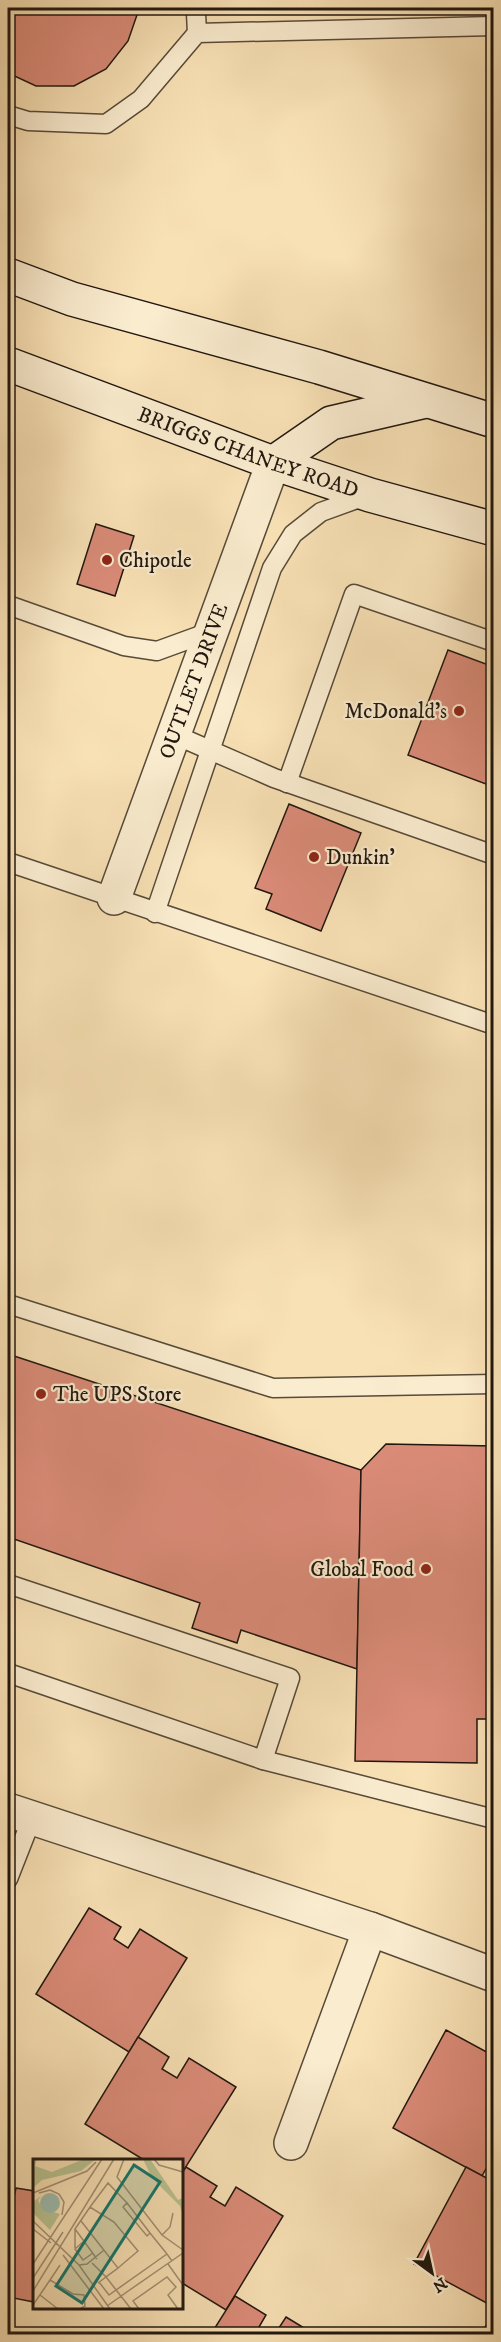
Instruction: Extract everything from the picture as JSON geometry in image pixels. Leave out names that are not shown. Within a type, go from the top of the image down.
[{"type":"main road","points":[[8,275],[72,299],[319,367],[494,421]]},
{"type":"main road","name":"BRIGGS CHANEY ROAD","points":[[8,364],[273,463],[370,495],[494,529]]},
{"type":"main road","points":[[273,463],[332,423],[428,401]]},
{"type":"main road","name":"OUTLET DRIVE","points":[[114,898],[273,463]]},
{"type":"main road","points":[[20,1814],[370,1929],[494,1975]]},
{"type":"main road","points":[[291,2143],[370,1929]]},
{"type":"lane","points":[[8,116],[28,121],[106,124],[141,99],[197,33],[196,13]]},
{"type":"lane","points":[[197,33],[494,26]]},
{"type":"lane","points":[[155,913],[272,568],[293,534],[321,512],[370,495]]},
{"type":"lane","points":[[287,783],[354,594],[494,642]]},
{"type":"lane","points":[[8,605],[124,646],[157,651],[212,631]]},
{"type":"lane","points":[[173,734],[287,783],[494,855]]},
{"type":"lane","points":[[8,862],[494,1025]]},
{"type":"lane","points":[[8,1305],[273,1388],[494,1384]]},
{"type":"lane","points":[[8,1584],[290,1678],[263,1760]]},
{"type":"lane","points":[[8,1672],[263,1760],[494,1819]]},
{"type":"lane","points":[[8,1879],[20,1814]]},
{"type":"green space","points":[[8,2327],[114,2334],[8,2334]]},
{"type":"building","points":[[8,8],[267,8],[267,13],[138,12],[128,41],[106,69],[74,86],[36,86],[8,73]]},
{"type":"building","points":[[96,524],[134,536],[115,596],[77,584]]},
{"type":"building","name":"McDonald's","points":[[448,650],[494,667],[494,787],[408,755]]},
{"type":"building","points":[[289,804],[361,833],[321,931],[266,909],[272,894],[255,888]]},
{"type":"building","points":[[8,1354],[361,1470],[357,1669],[241,1630],[237,1643],[192,1628],[200,1603],[8,1537]]},
{"type":"building","name":"Global Food","points":[[386,1444],[494,1446],[494,1719],[477,1719],[477,1763],[355,1761],[361,1470]]},
{"type":"building","points":[[89,1908],[121,1927],[114,1939],[128,1948],[140,1929],[187,1958],[129,2052],[36,1994]]},
{"type":"building","points":[[446,2030],[494,2056],[494,2131],[490,2138],[494,2140],[494,2154],[482,2176],[393,2128]]},
{"type":"building","points":[[138,2037],[169,2057],[162,2069],[177,2078],[189,2058],[236,2087],[183,2171],[183,2159],[142,2159],[85,2124]]},
{"type":"building","points":[[186,2167],[217,2186],[210,2197],[225,2206],[236,2187],[283,2216],[226,2310],[183,2284],[183,2172]]},
{"type":"building","points":[[466,2167],[494,2182],[494,2307],[414,2264]]},
{"type":"building","points":[[16,2188],[33,2191],[33,2302],[8,2297],[8,2206],[12,2207]]},
{"type":"building","points":[[235,2296],[266,2315],[259,2327],[271,2334],[211,2334]]},
{"type":"building","points":[[494,2312],[494,2334],[481,2334]]},
{"type":"building","points":[[286,2317],[314,2334],[275,2334]]},
{"type":"place","name":"Chipotle","points":[[107,560]]},
{"type":"place","name":"McDonald's","points":[[459,711]]},
{"type":"place","name":"Dunkin'","points":[[314,857]]},
{"type":"place","name":"The UPS Store","points":[[41,1394]]},
{"type":"place","name":"Global Food","points":[[426,1569]]}]
